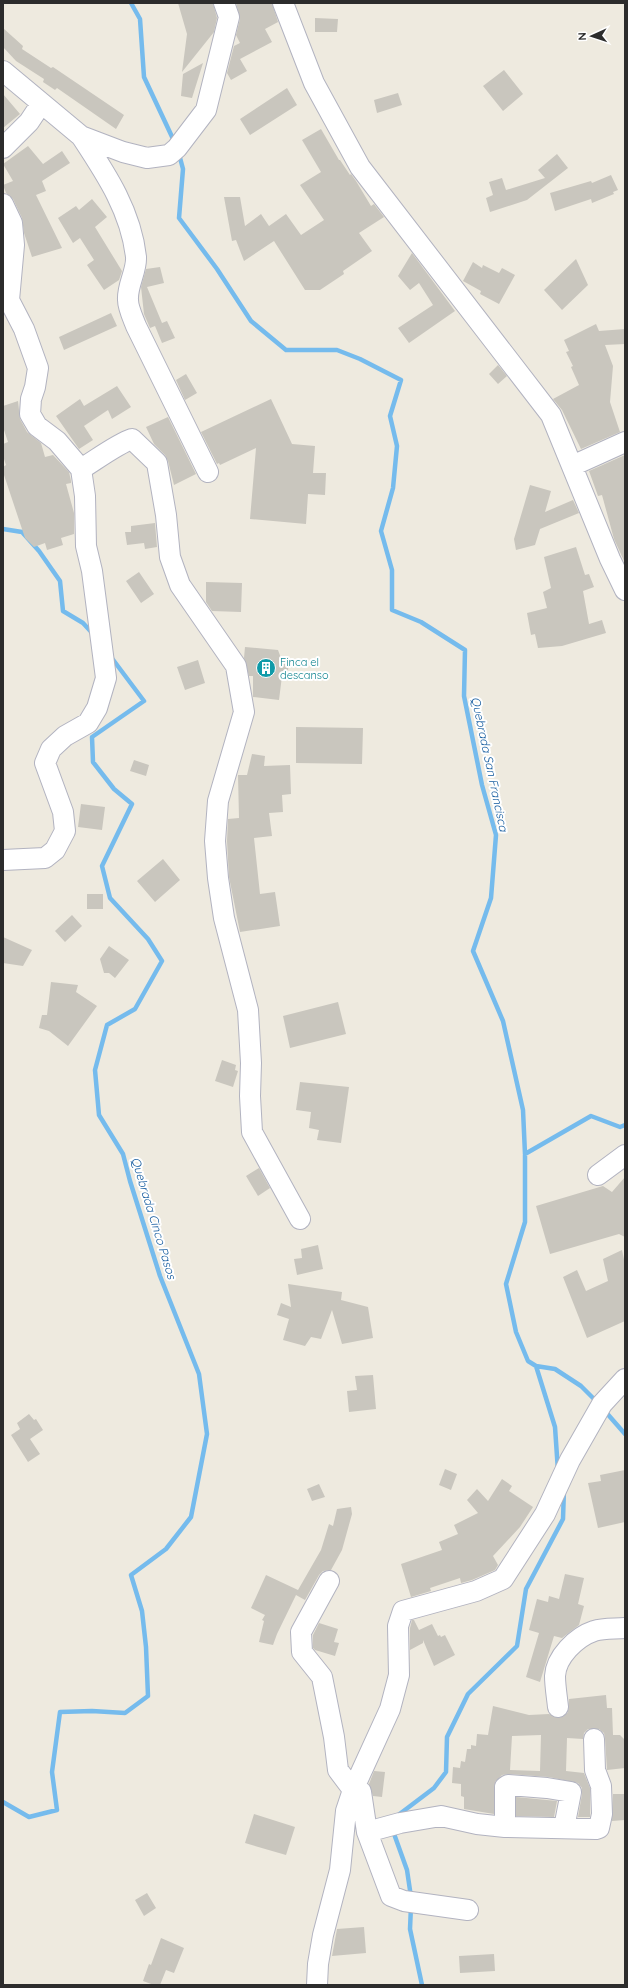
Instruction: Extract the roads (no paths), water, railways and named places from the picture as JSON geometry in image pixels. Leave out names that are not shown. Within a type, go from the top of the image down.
[{"type":"street","points":[[80,136],[123,152],[147,158],[169,155],[177,148],[206,110],[229,17],[224,3]]},
{"type":"street","points":[[283,3],[314,83],[360,167],[551,415],[610,559],[625,590]]},
{"type":"street","points":[[3,71],[40,104],[80,136],[106,175],[122,205],[132,230],[136,260],[128,300],[136,326],[208,472]]},
{"type":"street","points":[[3,148],[29,122],[40,104]]},
{"type":"street","points":[[3,204],[12,223],[14,245],[9,300],[24,328],[38,368],[35,387],[31,399],[30,414],[37,426],[57,441],[81,469],[85,496],[86,546],[92,571],[106,678],[97,708],[88,723],[65,736],[51,749],[45,763],[63,812],[65,831],[56,850],[45,858],[3,860]]},
{"type":"street","points":[[81,469],[110,452],[121,442],[132,439],[157,463],[164,502],[170,557],[180,585],[236,666],[244,712],[218,801],[215,841],[218,878],[228,932],[248,1010],[251,1063],[250,1096],[252,1132],[300,1219]]},
{"type":"street","points":[[572,466],[625,442]]},
{"type":"street","points":[[598,1175],[625,1156]]},
{"type":"street","points":[[317,1985],[318,1964],[323,1935],[340,1870],[346,1811],[353,1790],[390,1708],[399,1675],[398,1626],[403,1611],[476,1591],[503,1579],[545,1514],[570,1460],[601,1407],[625,1379]]},
{"type":"street","points":[[328,1581],[301,1632],[302,1652],[322,1677],[334,1737],[338,1770],[353,1790],[361,1792],[391,1896],[413,1903],[468,1910]]},
{"type":"street","points":[[558,1707],[555,1676],[558,1661],[581,1638],[594,1631],[625,1628]]},
{"type":"street","points":[[373,1831],[400,1822],[442,1816],[477,1824],[505,1827],[599,1828],[602,1814],[601,1786],[595,1770],[594,1739]]},
{"type":"street","points":[[505,1827],[505,1787],[508,1785],[571,1792],[564,1828]]},
{"type":"waterway","name":"Quebrada San Francisca","points":[[131,3],[140,19],[144,77],[174,141]]},
{"type":"waterway","name":"Quebrada San Francisca","points":[[179,154],[183,169],[179,218],[217,269],[251,321],[286,350],[337,350],[360,359],[401,380],[390,416],[397,446],[393,488],[381,531],[392,570],[392,610],[421,622],[465,650],[464,696],[482,785],[496,835],[491,898],[473,951],[503,1021],[523,1110],[525,1154],[525,1222],[506,1284],[516,1332],[528,1361],[536,1366],[555,1369],[581,1386],[598,1403]]},
{"type":"waterway","name":"Quebrada Cinco Pasos","points":[[3,529],[22,532],[39,551],[60,581],[63,611],[83,623],[94,635]]},
{"type":"waterway","name":"Quebrada Cinco Pasos","points":[[3,1802],[29,1817],[57,1810],[52,1772],[60,1712],[92,1711],[125,1713],[148,1696],[146,1647],[142,1611],[131,1575],[166,1549],[191,1517],[207,1434],[199,1374],[160,1276],[123,1154],[99,1115],[95,1070],[107,1025],[135,1009],[162,961],[148,939],[110,898],[102,866],[132,804],[114,789],[93,762],[92,737],[144,701],[111,657]]},
{"type":"waterway","points":[[525,1154],[591,1116],[620,1127],[625,1125]]},
{"type":"waterway","points":[[536,1366],[555,1427],[558,1471]]},
{"type":"waterway","name":"Quebrada San Francisca","points":[[604,1410],[625,1434]]},
{"type":"waterway","points":[[397,1816],[434,1788],[446,1772],[447,1737],[468,1694],[517,1646],[526,1589],[563,1519],[564,1489]]},
{"type":"waterway","points":[[393,1831],[407,1870],[411,1897]]},
{"type":"waterway","points":[[411,1906],[410,1929],[422,1985]]},
{"type":"place","name":"Finca el descanso","points":[[266,668]]}]
